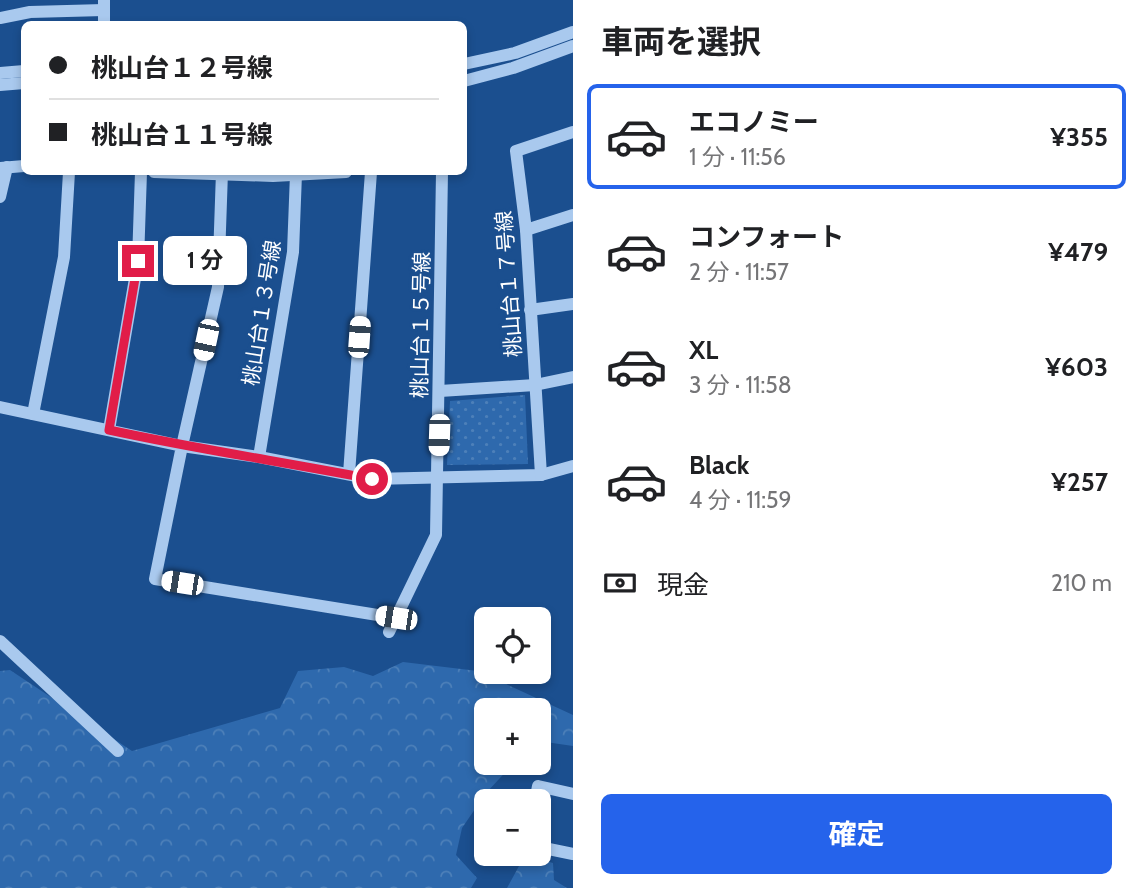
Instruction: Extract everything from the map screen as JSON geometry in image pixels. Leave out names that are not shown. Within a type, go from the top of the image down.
[{"type":"street","points":[[0,18],[30,12],[104,5]]},
{"type":"street","points":[[467,63],[515,53],[573,32]]},
{"type":"street","points":[[467,81],[573,47]]},
{"type":"street","points":[[0,73],[21,71]]},
{"type":"street","points":[[0,85],[21,83]]},
{"type":"street","name":"桃山台１７号線","points":[[541,475],[526,229],[516,151],[573,132]]},
{"type":"street","points":[[0,197],[3,168],[21,166]]},
{"type":"street","points":[[33,414],[64,257],[69,175]]},
{"type":"street","points":[[109,430],[138,261],[141,175]]},
{"type":"street","points":[[222,175],[218,286],[155,579],[396,618]]},
{"type":"street","name":"桃山台１３号線","points":[[259,457],[293,252],[296,175]]},
{"type":"street","points":[[349,474],[371,175]]},
{"type":"street","name":"桃山台１５号線","points":[[389,632],[436,535],[442,175]]},
{"type":"street","points":[[526,229],[573,215]]},
{"type":"street","points":[[530,310],[573,304]]},
{"type":"street","points":[[440,391],[535,385],[573,377]]},
{"type":"street","points":[[0,407],[182,446],[259,457],[372,479],[541,475],[573,466]]},
{"type":"street","points":[[0,641],[118,751]]},
{"type":"street","points":[[537,789],[538,786],[573,794]]},
{"type":"street","points":[[551,849],[573,854]]},
{"type":"green space","points":[[525,395],[528,464],[447,465],[450,401]]},
{"type":"green space","points":[[403,662],[474,671],[474,684],[506,684],[536,698],[474,698],[474,775],[503,775],[490,789],[474,789],[474,810],[462,828],[456,855],[477,878],[471,888],[0,888],[0,671],[10,670],[132,751],[280,708],[298,671],[344,667],[373,676]]},
{"type":"green space","points":[[551,705],[573,715],[573,746],[551,743]]},
{"type":"green space","points":[[551,862],[554,880],[567,888],[507,888],[519,866],[551,866]]},
{"type":"route","points":[[138,261],[109,430],[182,446],[259,457],[372,479]]}]
